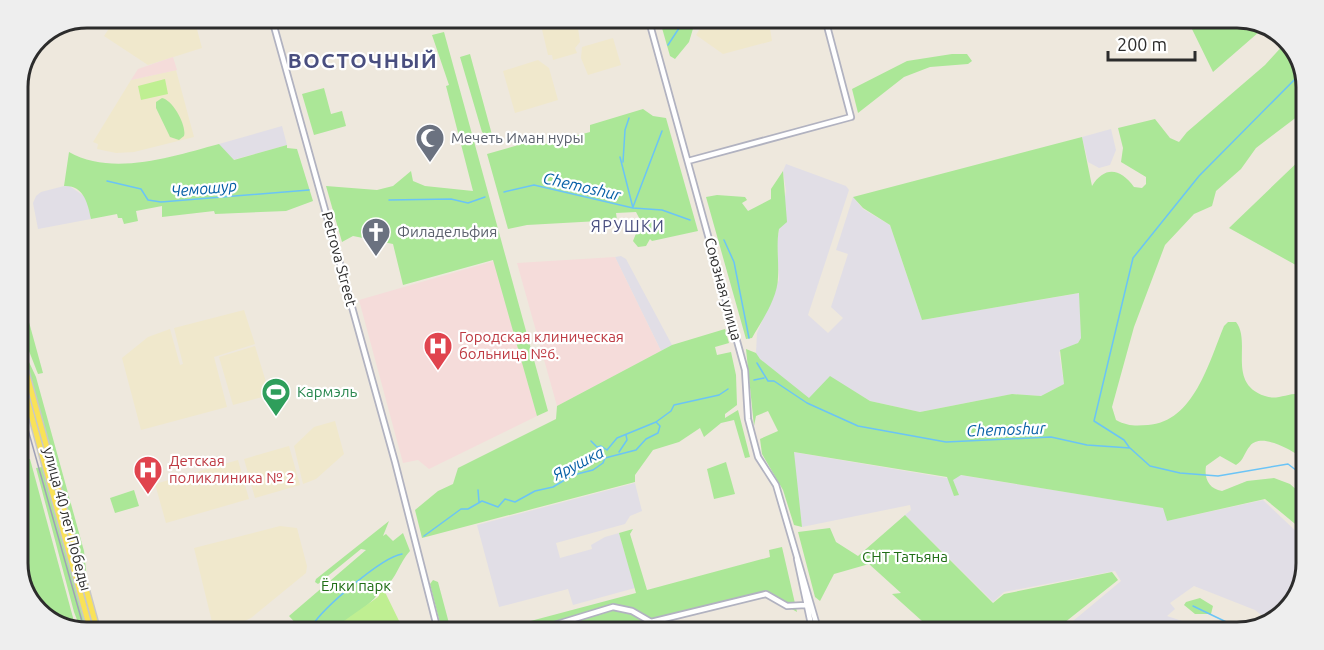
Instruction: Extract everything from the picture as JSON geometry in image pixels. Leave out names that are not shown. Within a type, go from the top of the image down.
[{"type":"main road","name":"Petrova Street","points":[[274,28],[405,499],[436,621]]},
{"type":"main road","name":"Союзная улица","points":[[651,28],[745,370],[748,419],[758,457],[776,485],[815,621]]},
{"type":"main road","points":[[688,161],[851,117],[828,28]]},
{"type":"main road","name":"улица 40 лет Победы","points":[[29,383],[95,621]]},
{"type":"main road","name":"улица 40 лет Победы","points":[[29,407],[88,621]]},
{"type":"main road","name":"Союзная улица","points":[[800,567],[810,621]]},
{"type":"main road","points":[[655,621],[766,594],[789,606],[806,606]]},
{"type":"main road","points":[[567,621],[612,607],[630,610],[649,621]]},
{"type":"shaded area","points":[[109,28],[197,28],[202,48],[148,65],[104,36]]},
{"type":"shaded area","points":[[542,28],[578,28],[580,42],[575,48],[577,53],[553,60],[552,55],[548,55]]},
{"type":"shaded area","points":[[700,28],[770,28],[772,41],[723,54],[696,35]]},
{"type":"shaded area","points":[[613,38],[621,65],[588,75],[581,58],[582,47]]},
{"type":"shaded area","points":[[173,57],[177,70],[131,80],[138,69]]},
{"type":"shaded area","points":[[538,60],[549,68],[558,100],[515,113],[503,71]]},
{"type":"shaded area","points":[[176,70],[194,137],[134,152],[116,153],[97,149],[98,144],[93,142],[131,80]]},
{"type":"shaded area","points":[[282,126],[287,145],[233,160],[219,144]]},
{"type":"shaded area","points":[[1111,129],[1116,150],[1110,165],[1099,168],[1088,162],[1082,137]]},
{"type":"shaded area","points":[[786,164],[846,186],[849,190],[808,315],[828,333],[843,318],[831,307],[848,254],[836,250],[853,197],[863,209],[890,225],[922,320],[1080,293],[1081,338],[1078,343],[1059,352],[1064,384],[1041,396],[1012,394],[920,412],[870,401],[850,389],[809,399],[759,359],[756,353],[757,333],[779,280],[777,242],[786,191],[783,171]]},
{"type":"shaded area","points":[[68,185],[87,198],[91,219],[38,229],[33,203],[36,196],[41,192]]},
{"type":"shaded area","points":[[621,256],[626,259],[672,345],[661,351],[615,257]]},
{"type":"shaded area","points":[[615,257],[661,351],[557,406],[517,263]]},
{"type":"shaded area","name":"Городская клиническая больница №6.","points":[[494,261],[537,416],[429,469],[418,460],[403,463],[359,300]]},
{"type":"shaded area","points":[[244,310],[255,344],[214,357],[227,407],[141,430],[122,358],[148,337],[170,329],[180,365],[183,364],[174,328]]},
{"type":"shaded area","points":[[255,346],[270,395],[233,405],[219,357]]},
{"type":"shaded area","points":[[335,421],[344,454],[316,479],[303,484],[294,446],[314,427]]},
{"type":"shaded area","points":[[289,446],[300,485],[255,498],[244,459]]},
{"type":"shaded area","points":[[793,452],[953,479],[960,475],[1164,508],[1167,521],[1263,500],[1296,531],[1296,562],[1286,595],[1262,616],[1255,610],[1194,586],[1170,603],[1175,609],[1167,616],[1182,621],[1073,621],[1121,581],[1115,571],[1004,592],[993,602],[905,515],[911,510],[910,505],[802,527]]},
{"type":"shaded area","points":[[238,460],[249,499],[166,523],[155,484]]},
{"type":"shaded area","points":[[635,483],[642,511],[630,516],[625,524],[556,543],[560,558],[592,549],[591,545],[605,537],[619,533],[635,588],[573,605],[568,589],[499,607],[477,525]]},
{"type":"shaded area","points":[[280,526],[297,528],[307,566],[306,573],[251,618],[245,621],[212,621],[194,548]]},
{"type":"green space","points":[[662,28],[693,28],[689,42],[675,59],[670,56]]},
{"type":"green space","points":[[1191,28],[1236,28],[1258,33],[1213,72]]},
{"type":"green space","points":[[444,32],[548,411],[537,416],[493,260],[403,285],[393,244],[353,236],[342,242],[326,186],[377,190],[393,186],[411,171],[413,181],[425,186],[473,191],[446,86],[449,85],[432,35]]},
{"type":"green space","points":[[1280,48],[1286,55],[1294,76],[1295,118],[1256,148],[1241,169],[1216,191],[1212,206],[1194,214],[1165,245],[1134,327],[1112,407],[1116,420],[1131,425],[1148,425],[1164,421],[1177,413],[1198,388],[1224,326],[1228,322],[1236,322],[1242,340],[1242,362],[1246,382],[1253,390],[1265,396],[1279,397],[1296,394],[1296,454],[1274,443],[1255,442],[1236,465],[1220,456],[1206,466],[1207,479],[1211,486],[1222,491],[1247,481],[1274,478],[1290,484],[1296,489],[1296,525],[1265,499],[1167,521],[1163,508],[961,475],[953,480],[959,495],[954,496],[947,477],[794,452],[802,527],[794,525],[783,490],[762,454],[760,439],[778,431],[768,411],[756,416],[754,426],[746,349],[756,353],[760,359],[809,398],[830,376],[870,401],[920,412],[1012,394],[1041,396],[1064,384],[1060,350],[1078,343],[1081,338],[1079,293],[922,320],[890,225],[863,208],[853,197],[1082,137],[1092,186],[1102,175],[1113,172],[1124,176],[1134,187],[1142,188],[1146,184],[1146,177],[1121,162],[1123,148],[1118,128],[1155,119],[1170,138],[1179,142],[1187,132],[1265,65]]},
{"type":"green space","points":[[470,54],[494,142],[482,132],[460,57]]},
{"type":"green space","points":[[967,54],[972,61],[968,64],[930,67],[904,77],[858,113],[852,89],[907,61]]},
{"type":"green space","points":[[165,79],[168,94],[141,100],[138,86]]},
{"type":"green space","points":[[324,88],[331,114],[342,111],[346,126],[314,135],[302,94]]},
{"type":"green space","points":[[162,98],[175,108],[181,120],[184,136],[179,140],[170,137],[156,108],[156,102]]},
{"type":"green space","points":[[643,109],[653,116],[666,118],[698,231],[652,241],[650,239],[646,246],[638,247],[633,241],[637,231],[646,231],[636,212],[616,213],[617,220],[527,225],[508,229],[487,154],[536,140],[542,145],[590,132],[590,125]]},
{"type":"green space","points":[[219,144],[234,160],[287,145],[287,148],[297,149],[313,201],[286,211],[215,214],[214,211],[162,217],[162,206],[136,211],[138,221],[124,224],[122,218],[118,218],[117,214],[91,219],[81,192],[64,186],[69,152],[86,159],[124,164],[163,158]]},
{"type":"green space","points":[[1295,164],[1295,265],[1229,228]]},
{"type":"green space","points":[[783,171],[787,222],[779,229],[777,285],[772,301],[752,338],[746,339],[706,197],[717,195],[745,197],[747,200],[742,203],[748,211],[771,199],[771,189]]},
{"type":"green space","points":[[29,322],[43,373],[38,374],[29,351]]},
{"type":"green space","points":[[725,329],[729,343],[715,347],[717,355],[731,352],[736,375],[737,405],[725,414],[725,418],[738,410],[750,457],[745,458],[734,420],[721,423],[704,437],[700,428],[679,442],[653,450],[635,475],[635,482],[422,538],[415,510],[438,491],[453,484],[458,468],[556,419],[557,406],[672,345]]},
{"type":"green space","points":[[29,362],[36,377],[84,551],[87,580],[29,372]]},
{"type":"green space","points":[[30,459],[73,619],[55,612],[43,601],[38,595],[30,574]]},
{"type":"green space","points":[[726,462],[735,494],[714,499],[707,469]]},
{"type":"green space","points":[[42,467],[85,621],[77,620],[74,612],[36,468]]},
{"type":"green space","points":[[134,490],[139,506],[115,513],[110,498]]},
{"type":"green space","name":"СНТ Татьяна","points":[[905,515],[993,603],[1004,594],[1112,572],[1118,580],[1067,621],[922,621],[892,594],[901,593],[869,564],[834,574],[820,601],[815,597],[798,532],[830,528],[836,542],[858,556]]},
{"type":"green space","name":"Ёлки парк","points":[[389,521],[383,536],[386,534],[393,541],[403,533],[410,551],[390,583],[349,621],[294,621],[289,616],[366,550],[361,549],[318,584],[315,582]]},
{"type":"green space","points":[[633,529],[630,534],[647,590],[770,557],[769,550],[782,547],[797,612],[767,595],[660,621],[530,621],[636,593],[619,533]]},
{"type":"green space","points":[[433,580],[438,582],[448,621],[439,621],[430,584]]},
{"type":"green space","points":[[383,588],[399,621],[344,621],[378,597]]},
{"type":"green space","points":[[1200,598],[1213,606],[1211,614],[1195,614],[1184,605],[1186,602]]},
{"type":"waterway","points":[[668,45],[679,28]]},
{"type":"waterway","points":[[1129,447],[1124,440],[1094,421],[1133,258],[1199,176],[1294,80]]},
{"type":"waterway","points":[[623,162],[625,130],[629,118]]},
{"type":"waterway","points":[[633,207],[662,131]]},
{"type":"waterway","points":[[620,157],[633,208]]},
{"type":"waterway","name":"Чемошур","points":[[107,181],[141,189],[148,200],[161,202],[309,190]]},
{"type":"waterway","name":"Chemoshur","points":[[504,192],[534,185],[633,208],[662,210],[690,220]]},
{"type":"waterway","name":"Чемошур","points":[[389,200],[451,199],[468,203],[485,197]]},
{"type":"waterway","name":"Chemoshur","points":[[724,240],[734,262],[749,338]]},
{"type":"waterway","name":"Chemoshur","points":[[757,363],[768,381],[774,381],[807,403],[858,426],[946,442],[1051,437],[1087,445],[1130,448],[1150,466],[1180,473],[1218,476],[1288,464],[1296,470]]},
{"type":"waterway","name":"Ярушка","points":[[754,380],[764,378]]},
{"type":"waterway","name":"Ярушка","points":[[424,536],[461,509],[468,509],[482,501],[498,507],[505,499],[515,502],[535,491],[553,487],[573,475],[593,470],[603,463],[605,458],[636,450],[646,439],[658,433],[660,426],[656,422],[671,411],[674,405],[719,395],[728,389]]},
{"type":"waterway","points":[[591,441],[597,447],[601,446],[607,450],[617,438],[656,422]]},
{"type":"waterway","points":[[619,452],[627,440],[626,435]]},
{"type":"waterway","points":[[478,490],[479,502]]},
{"type":"waterway","name":"Ярушка","points":[[316,621],[368,573],[402,554]]},
{"type":"waterway","points":[[1193,606],[1224,621]]},
{"type":"tram line","points":[[29,433],[82,620]]},
{"type":"place","name":"Мечеть Иман нуры","points":[[430,164]]},
{"type":"place","name":"Филадельфия","points":[[376,258]]},
{"type":"place","name":"Городская клиническая больница №6.","points":[[438,372]]},
{"type":"place","name":"Кармэль","points":[[276,418]]},
{"type":"place","name":"Детская поликлиника № 2","points":[[148,496]]},
{"type":"district","name":"ВОСТОЧНЫЙ","points":[[363,61]]},
{"type":"district","name":"ЯРУШКИ","points":[[628,226]]}]
